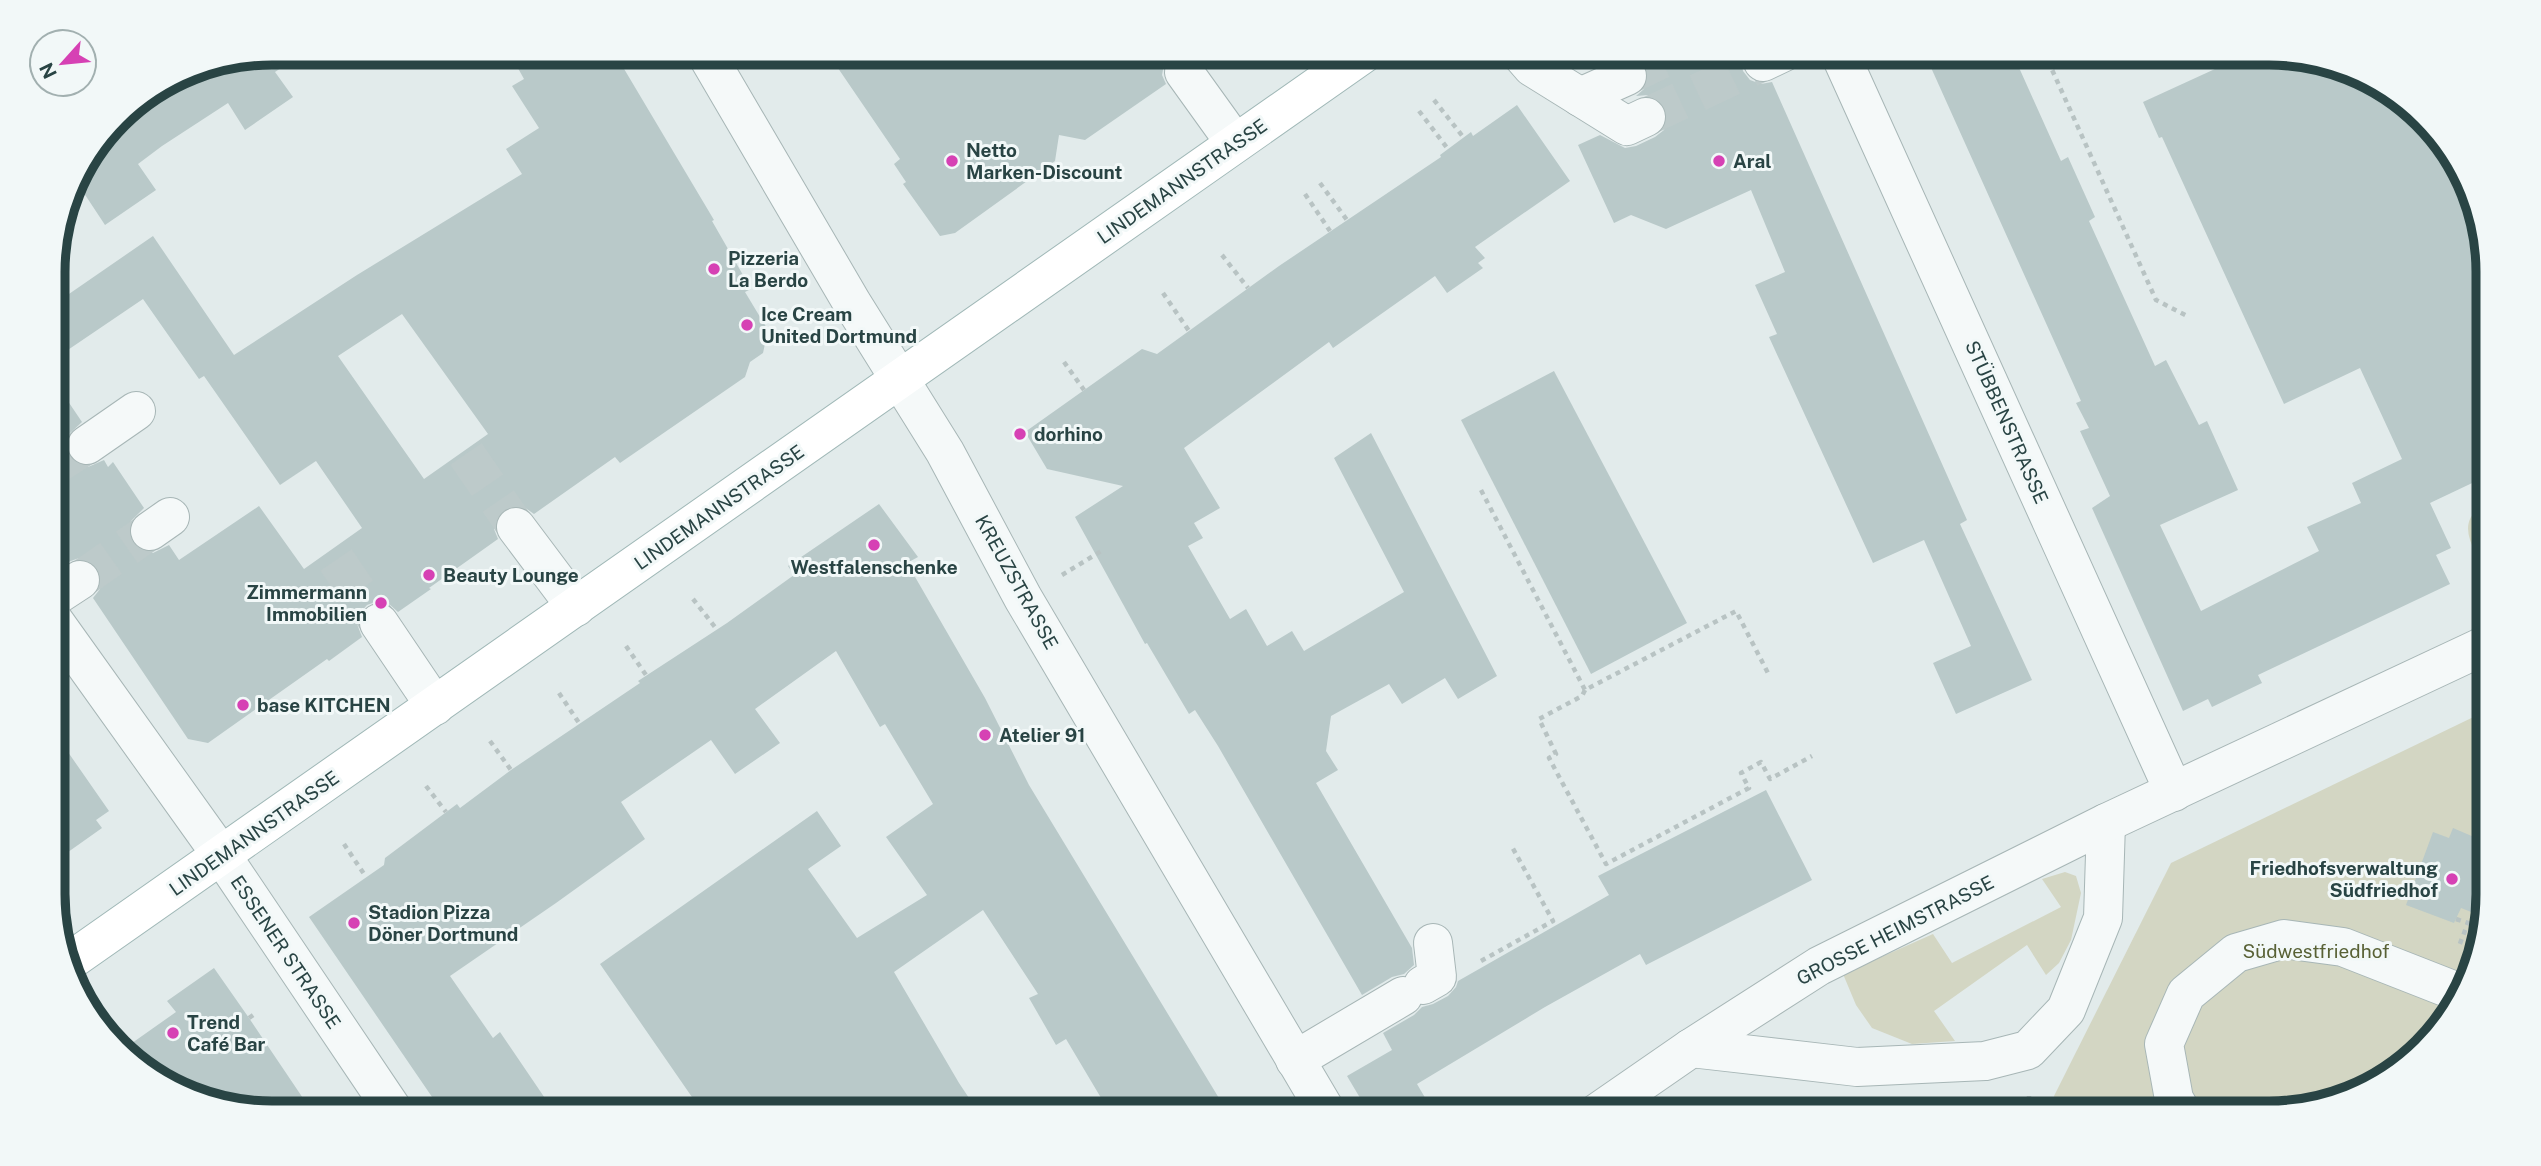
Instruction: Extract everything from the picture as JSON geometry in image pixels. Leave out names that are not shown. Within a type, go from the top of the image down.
[{"type":"main road","name":"LINDEMANNSTRASSE","points":[[75,957],[1348,65]]},
{"type":"street","name":"KREUZSTRASSE","points":[[713,65],[899,382],[945,452],[1023,598],[1320,1101]]},
{"type":"street","points":[[1547,65],[1580,97],[1627,126],[1646,117]]},
{"type":"street","name":"STÜBBENSTRASSE","points":[[1845,65],[2174,792]]},
{"type":"street","points":[[1184,72],[1235,143]]},
{"type":"street","points":[[1580,97],[1627,76]]},
{"type":"street","points":[[86,445],[136,411]]},
{"type":"street","points":[[516,527],[576,607]]},
{"type":"street","points":[[379,623],[435,706]]},
{"type":"street","name":"ESSENER STRASSE","points":[[65,636],[222,856],[386,1101]]},
{"type":"street","name":"GROSSE HEIMSTRASSE","points":[[1614,1101],[1819,966],[2106,823],[2476,649]]},
{"type":"street","points":[[1691,1048],[1857,1067],[1985,1061],[2028,1049],[2066,1010],[2103,918],[2106,823]]},
{"type":"street","points":[[2175,1101],[2164,1044],[2186,994],[2236,953],[2284,939],[2343,947],[2452,990]]},
{"type":"street","points":[[1296,1060],[1424,975]]},
{"type":"path","points":[[2050,65],[2156,300],[2189,317]]},
{"type":"path","points":[[1434,100],[1464,138]]},
{"type":"path","points":[[1419,111],[1448,149]]},
{"type":"path","points":[[1320,183],[1347,220]]},
{"type":"path","points":[[1305,194],[1330,231]]},
{"type":"path","points":[[1222,255],[1248,288]]},
{"type":"path","points":[[1163,293],[1189,331]]},
{"type":"path","points":[[1064,362],[1084,390]]},
{"type":"path","points":[[1481,489],[1585,690]]},
{"type":"path","points":[[694,599],[715,627]]},
{"type":"path","points":[[1770,677],[1736,611],[1585,690],[1582,696],[1539,719],[1556,754],[1549,758],[1606,864],[1749,788],[1741,773],[1761,762],[1770,779],[1812,756]]},
{"type":"path","points":[[626,646],[646,675]]},
{"type":"path","points":[[559,693],[579,723]]},
{"type":"path","points":[[490,741],[511,770]]},
{"type":"path","points":[[426,786],[446,812]]},
{"type":"path","points":[[344,844],[366,877]]},
{"type":"path","points":[[1424,975],[1445,981],[1553,921],[1511,845]]},
{"type":"path","points":[[249,1018],[256,1013]]},
{"type":"green space","points":[[2476,511],[2476,554],[2469,537],[2470,519]]},
{"type":"green space","name":"Südwestfriedhof","points":[[2476,716],[2476,908],[2465,961],[2448,998],[2425,1031],[2406,1050],[2361,1080],[2336,1090],[2283,1101],[2055,1101],[2054,1096],[2171,863]]},
{"type":"green space","points":[[2065,872],[2076,876],[2081,893],[2071,940],[2059,963],[2046,975],[2027,945],[1934,1011],[1955,1041],[1912,1044],[1872,1028],[1856,1005],[1843,974],[1933,934],[1952,963],[2061,907],[2042,879]]},
{"type":"building","points":[[286,65],[275,72],[293,97],[245,130],[228,103],[162,146],[138,164],[156,190],[105,225],[82,190],[108,146],[135,116],[180,86],[205,76],[245,67]]},
{"type":"building","points":[[516,65],[622,65],[714,220],[712,221],[751,289],[745,292],[768,330],[763,353],[750,362],[745,377],[620,463],[615,457],[534,514],[524,507],[513,505],[503,509],[496,519],[494,529],[498,539],[429,588],[431,589],[398,612],[388,603],[378,601],[367,605],[360,613],[357,624],[362,637],[208,743],[188,739],[93,598],[100,589],[102,579],[98,568],[90,561],[79,558],[68,562],[65,558],[65,447],[69,458],[77,464],[88,467],[104,460],[108,467],[113,462],[144,508],[131,521],[128,532],[132,543],[140,550],[153,553],[169,545],[179,560],[259,506],[304,569],[362,528],[316,461],[280,485],[204,376],[199,379],[143,299],[65,352],[65,297],[153,236],[234,355],[357,275],[522,174],[506,149],[539,128],[512,86],[524,79]],"holes":[[[402,314],[488,434],[424,479],[338,356]]]},
{"type":"building","points":[[836,65],[1164,65],[1162,75],[1166,84],[1085,140],[1059,135],[1055,161],[955,233],[940,236],[903,184],[906,182],[894,164],[900,159]]},
{"type":"building","points":[[1742,65],[1750,80],[1761,84],[1772,82],[1967,520],[1960,524],[2032,680],[1956,714],[1933,663],[1971,646],[1924,540],[1873,563],[1769,337],[1777,334],[1755,285],[1785,272],[1751,190],[1666,229],[1631,215],[1614,223],[1578,145],[1600,135],[1625,148],[1636,146],[1664,130],[1668,118],[1659,99],[1648,95],[1636,96],[1644,89],[1649,79],[1647,66]]},
{"type":"building","points":[[1930,65],[2018,65],[2061,161],[2068,157],[2095,217],[2089,221],[2155,366],[2166,360],[2199,425],[2207,421],[2238,490],[2160,525],[2201,611],[2319,551],[2307,527],[2361,503],[2352,483],[2402,459],[2360,368],[2284,404],[2162,137],[2159,138],[2143,102],[2224,65],[2269,65],[2309,69],[2348,81],[2395,108],[2416,125],[2448,168],[2469,218],[2476,272],[2476,481],[2430,503],[2451,548],[2436,555],[2450,584],[2258,675],[2262,683],[2212,707],[2208,699],[2183,711],[2092,508],[2110,496],[2080,431],[2089,428],[2076,403],[2081,401]]},
{"type":"building","points":[[1517,105],[1570,181],[1475,247],[1485,258],[1478,263],[1483,268],[1447,293],[1435,276],[1333,348],[1329,342],[1184,448],[1220,508],[1194,523],[1203,538],[1188,546],[1230,619],[1246,609],[1267,646],[1292,631],[1304,651],[1404,592],[1334,458],[1371,433],[1497,676],[1458,699],[1445,678],[1402,704],[1389,684],[1331,716],[1326,751],[1338,770],[1316,783],[1412,948],[1414,965],[1404,974],[1392,977],[1362,995],[1218,746],[1195,710],[1189,714],[1147,643],[1145,644],[1075,517],[1123,486],[1047,469],[1025,432],[1142,349],[1157,354],[1279,266],[1441,157],[1440,155],[1471,132],[1473,136]]},
{"type":"building","points":[[1554,371],[1687,623],[1591,674],[1461,420]]},
{"type":"building","points":[[65,397],[82,422],[67,436],[65,447]]},
{"type":"building","points":[[879,504],[918,557],[907,563],[985,698],[1029,785],[1221,1101],[1103,1101],[1066,1039],[1056,1045],[1029,998],[1038,994],[983,910],[894,972],[971,1101],[695,1101],[600,964],[817,811],[841,846],[808,869],[857,938],[927,895],[886,837],[933,804],[885,724],[880,727],[836,651],[755,709],[780,743],[735,774],[711,740],[621,802],[645,839],[450,976],[493,1038],[500,1032],[547,1101],[435,1101],[309,917],[384,865],[385,858],[457,804],[460,808],[511,770],[640,683],[638,681],[794,575],[788,566]]},
{"type":"building","points":[[65,748],[109,811],[96,820],[102,828],[65,854]]},
{"type":"building","points":[[1766,790],[1812,880],[1646,965],[1640,954],[1545,1007],[1417,1084],[1427,1101],[1362,1101],[1347,1076],[1392,1050],[1383,1033],[1414,1015],[1422,1007],[1448,996],[1458,981],[1609,895],[1598,876]]},
{"type":"building","name":"Friedhofsverwaltung Südfriedhof","points":[[2453,828],[2476,838],[2475,914],[2461,908],[2454,923],[2406,905],[2433,832],[2449,838]]},
{"type":"building","points":[[214,968],[305,1101],[258,1101],[218,1094],[168,1073],[146,1058],[130,1045],[176,1012],[167,1001]]},
{"type":"tunnel","points":[[1627,76],[1650,65]]},
{"type":"tunnel","points":[[1646,117],[1757,65]]},
{"type":"tunnel","points":[[65,459],[87,445]]},
{"type":"tunnel","points":[[466,454],[516,527]]},
{"type":"tunnel","points":[[80,580],[150,531]]},
{"type":"tunnel","points":[[336,560],[379,623]]},
{"type":"place","name":"Netto Marken-Discount","points":[[952,161]]},
{"type":"place","name":"Aral","points":[[1719,161]]},
{"type":"place","name":"Pizzeria La Berdo","points":[[714,269]]},
{"type":"place","name":"Ice Cream United Dortmund","points":[[747,325]]},
{"type":"place","name":"dorhino","points":[[1020,434]]},
{"type":"place","name":"Westfalenschenke","points":[[874,545]]},
{"type":"place","name":"Beauty Lounge","points":[[429,575]]},
{"type":"place","name":"Zimmermann Immobilien","points":[[381,603]]},
{"type":"place","name":"base KITCHEN","points":[[243,705]]},
{"type":"place","name":"Atelier 91","points":[[985,735]]},
{"type":"place","name":"Friedhofsverwaltung Südfriedhof","points":[[2452,879]]},
{"type":"place","name":"Stadion Pizza Döner Dortmund","points":[[354,923]]},
{"type":"place","name":"Trend Café Bar","points":[[173,1033]]}]
